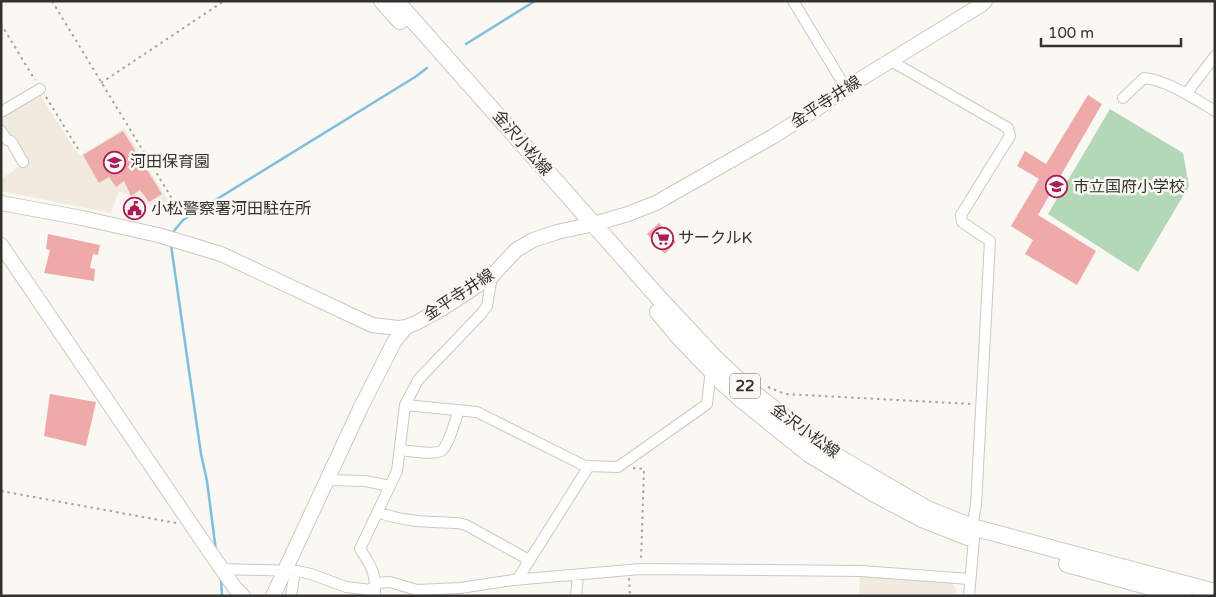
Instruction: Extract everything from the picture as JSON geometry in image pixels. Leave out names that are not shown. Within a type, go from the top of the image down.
[{"type":"main road","name":"金沢小松線","points":[[382,1],[588,225],[713,356],[748,388],[831,453],[927,509],[973,533],[1215,592]]},
{"type":"main road","name":"金沢小松線","points":[[396,1],[578,207],[588,225],[678,336],[742,400],[809,454],[873,493],[922,519],[1183,596]]},
{"type":"main road","name":"金平寺井線","points":[[1,203],[82,218],[172,239],[221,254],[372,325],[390,328],[406,327],[442,308],[492,276],[516,250],[533,240],[628,214],[656,203],[772,137],[985,1]]},
{"type":"main road","points":[[1,245],[221,569],[243,596]]},
{"type":"main road","points":[[273,596],[290,571],[327,480],[360,407],[394,342],[406,327]]},
{"type":"street","points":[[792,1],[846,88]]},
{"type":"street","points":[[1186,94],[1215,56]]},
{"type":"street","points":[[891,61],[1008,128],[1010,136],[961,215],[962,222],[990,241],[976,505],[969,596]]},
{"type":"street","points":[[1123,98],[1144,78],[1154,79],[1186,94],[1215,111]]},
{"type":"street","points":[[1,112],[40,89]]},
{"type":"street","points":[[1,131],[7,140],[11,142],[23,162]]},
{"type":"street","points":[[375,596],[376,583],[372,566],[360,549],[397,471],[405,404],[418,380],[487,306],[492,276]]},
{"type":"street","points":[[405,404],[477,412],[585,466],[618,467],[707,404],[710,369]]},
{"type":"street","points":[[400,450],[424,453],[440,452],[446,446],[459,410]]},
{"type":"street","points":[[517,580],[589,466]]},
{"type":"street","points":[[327,480],[364,481],[390,486]]},
{"type":"street","points":[[378,512],[389,517],[466,525],[529,560]]},
{"type":"street","points":[[221,569],[290,571],[311,574],[346,587],[371,590],[376,583]]},
{"type":"street","points":[[376,583],[390,582],[418,590],[460,588],[517,580],[641,569],[861,571],[970,579]]},
{"type":"street","points":[[290,571],[292,596]]},
{"type":"street","points":[[576,596],[578,575]]},
{"type":"path","points":[[52,1],[182,215]]},
{"type":"path","points":[[101,83],[224,1]]},
{"type":"path","points":[[767,387],[785,394],[980,405]]},
{"type":"path","points":[[618,467],[644,469],[641,569]]},
{"type":"path","points":[[1,491],[191,525]]},
{"type":"path","points":[[629,570],[630,596]]},
{"type":"shaded area","points":[[39,93],[79,156],[124,128],[178,217],[119,191],[111,213],[1,191],[1,179],[26,162],[1,124],[1,115]]},
{"type":"shaded area","points":[[860,576],[951,582],[956,589],[956,596],[859,596]]},
{"type":"green space","points":[[1110,109],[1183,153],[1189,186],[1138,272],[1048,214]]},
{"type":"building","points":[[1088,95],[1102,104],[1038,215],[1096,251],[1077,285],[1025,254],[1033,240],[1011,226],[1039,179],[1017,166],[1025,151],[1046,164]]},
{"type":"building","points":[[123,131],[162,194],[149,202],[140,190],[131,196],[124,181],[116,187],[109,177],[99,183],[83,155]]},
{"type":"building","name":"サークルK","points":[[659,223],[676,242],[665,254],[647,234]]},
{"type":"building","points":[[48,234],[100,245],[98,255],[93,254],[90,268],[95,269],[94,281],[44,273],[50,250],[46,249]]},
{"type":"building","points":[[50,394],[96,402],[86,446],[44,436]]},
{"type":"waterway","points":[[466,44],[535,1]]},
{"type":"waterway","points":[[173,234],[183,220],[427,68]]},
{"type":"waterway","points":[[171,245],[216,551]]},
{"type":"waterway","points":[[221,579],[222,596]]},
{"type":"place","name":"河田保育園","points":[[114,162]]},
{"type":"place","name":"市立国府小学校","points":[[1057,187]]},
{"type":"place","name":"小松警察署河田駐在所","points":[[135,209]]},
{"type":"place","name":"サークルK","points":[[662,238]]}]
